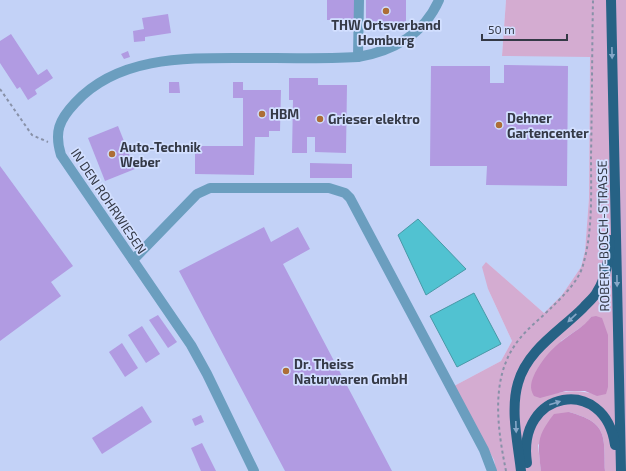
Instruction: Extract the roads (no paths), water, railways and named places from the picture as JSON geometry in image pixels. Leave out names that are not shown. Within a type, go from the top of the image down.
[{"type":"main road","name":"ROBERT-BOSCH-STRASSE","points":[[611,0],[620,471]]},
{"type":"main road","points":[[521,471],[516,433],[516,404],[518,384],[525,365],[541,346],[596,294],[604,280],[609,260],[612,82]]},
{"type":"main road","points":[[528,471],[526,452],[527,435],[534,418],[545,406],[563,400],[580,400],[595,407],[607,419],[613,431],[620,471]]},
{"type":"street","points":[[358,57],[359,0]]},
{"type":"street","name":"IN DEN ROHRWIESEN","points":[[254,471],[199,359],[62,155],[58,143],[60,124],[66,112],[78,99],[110,78],[131,69],[172,59],[358,57],[383,51],[400,44],[425,23],[435,9],[439,0]]},
{"type":"street","points":[[133,260],[197,194],[210,188],[329,188],[345,193],[350,198],[484,450],[492,471]]},
{"type":"place","name":"THW Ortsverband Homburg","points":[[386,11]]},
{"type":"place","name":"HBM","points":[[262,114]]},
{"type":"place","name":"Grieser elektro","points":[[320,119]]},
{"type":"place","name":"Dehner Gartencenter","points":[[499,125]]},
{"type":"place","name":"Auto-Technik Weber","points":[[112,154]]},
{"type":"place","name":"Dr. Theiss Naturwaren GmbH","points":[[286,371]]}]
